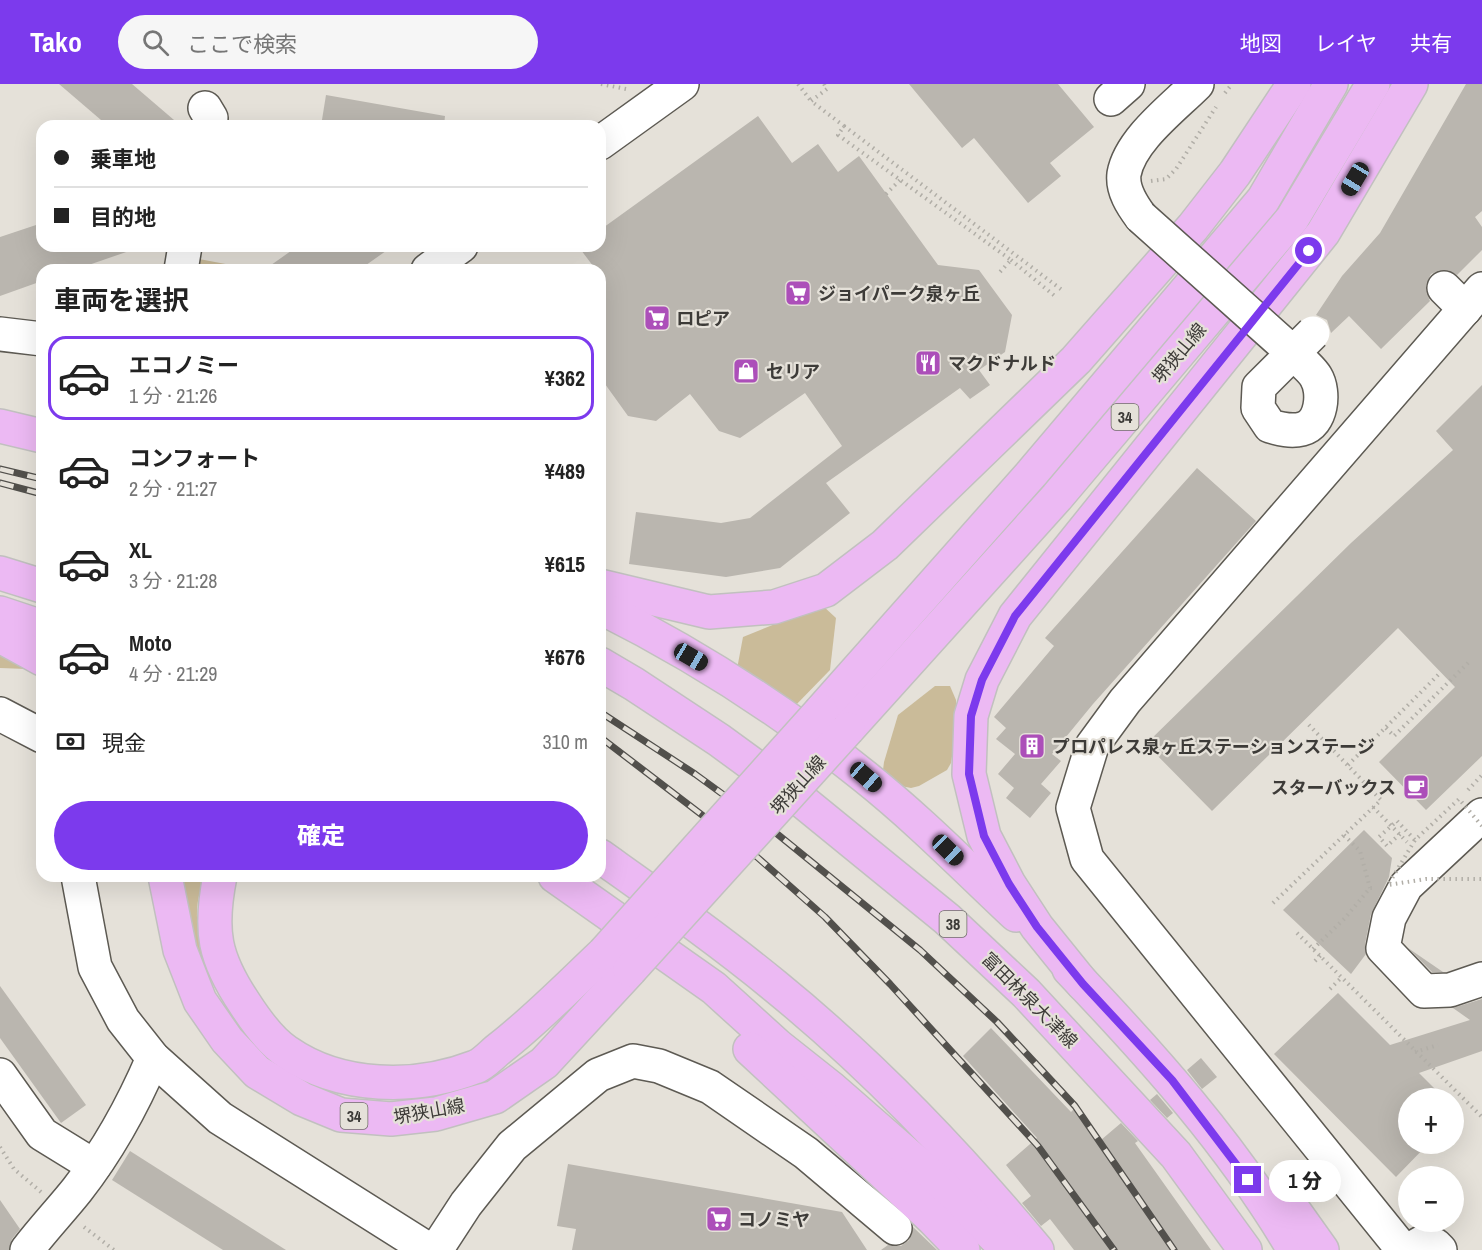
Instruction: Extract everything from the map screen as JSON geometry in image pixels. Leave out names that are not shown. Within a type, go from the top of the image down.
[{"type":"main road","points":[[606,587],[709,612],[774,607],[826,590],[885,545],[1076,360],[1193,227],[1235,173],[1294,84]]},
{"type":"main road","name":"堺狭山線","points":[[166,882],[184,960],[200,1001],[227,1040],[257,1072],[302,1099],[340,1115],[392,1119],[435,1114],[495,1097],[544,1064],[617,962],[821,711],[1032,473],[1263,200],[1331,84]]},
{"type":"main road","name":"堺狭山線","points":[[219,882],[214,905],[215,942],[233,986],[256,1022],[286,1052],[319,1070],[356,1080],[386,1082],[428,1080],[477,1067],[520,1032],[617,962],[848,729],[1057,497],[1292,219],[1373,86]]},
{"type":"main road","points":[[1083,984],[1037,927],[1009,884],[984,836],[969,774],[971,716],[982,680],[1015,616],[1323,233],[1404,92]]},
{"type":"main road","points":[[0,421],[36,427]]},
{"type":"main road","points":[[0,426],[36,435]]},
{"type":"main road","points":[[0,573],[36,584]]},
{"type":"main road","points":[[606,610],[712,669],[790,720],[866,777],[956,858],[1032,931],[1285,1198],[1323,1250]]},
{"type":"main road","points":[[0,613],[36,625]]},
{"type":"main road","points":[[0,636],[36,656]]},
{"type":"main road","name":"富田林泉大津線","points":[[606,668],[719,740],[801,800],[947,919],[1026,993],[1176,1155],[1245,1250]]},
{"type":"main road","points":[[606,860],[709,934],[841,1043],[958,1158],[1037,1250]]},
{"type":"main road","points":[[564,882],[714,988],[778,1046],[831,1088],[941,1184],[1008,1250]]},
{"type":"main road","points":[[584,896],[925,1211],[963,1250]]},
{"type":"main road","points":[[1172,1080],[1274,1216],[1294,1250]]},
{"type":"street","points":[[606,139],[681,84]]},
{"type":"street","points":[[1197,84],[1152,128],[1134,150],[1124,176],[1128,199],[1141,217],[1292,351],[1300,359],[1317,378],[1322,398],[1317,417],[1304,429],[1287,430],[1270,426],[1258,408],[1259,387],[1282,364],[1290,356],[1297,349],[1313,333]]},
{"type":"street","points":[[436,264],[453,252]]},
{"type":"street","points":[[1403,1250],[1087,859],[1073,808],[1092,746],[1125,701],[1464,295]]},
{"type":"street","points":[[0,334],[36,338]]},
{"type":"street","points":[[0,714],[36,733]]},
{"type":"street","points":[[1482,814],[1406,886],[1389,918],[1383,948],[1424,991],[1450,990],[1482,979]]},
{"type":"street","points":[[79,882],[95,967],[123,1020],[153,1058],[220,1118],[429,1250]]},
{"type":"street","points":[[27,1250],[94,1166],[130,1110],[153,1058]]},
{"type":"street","points":[[436,1250],[466,1204],[512,1146],[598,1075],[633,1061],[659,1066],[710,1087],[806,1153],[895,1228]]},
{"type":"street","points":[[0,1075],[42,1134],[94,1166]]},
{"type":"street","points":[[1409,1250],[1423,1242],[1435,1245],[1440,1250]]},
{"type":"path","points":[[798,84],[811,101],[1062,291]]},
{"type":"path","points":[[811,101],[828,89],[824,84]]},
{"type":"path","points":[[1151,181],[1166,179],[1176,169],[1232,84]]},
{"type":"path","points":[[844,126],[838,135],[1011,260],[1056,297]]},
{"type":"path","points":[[886,194],[900,179]]},
{"type":"path","points":[[999,273],[1011,260]]},
{"type":"path","points":[[1386,728],[1394,736],[1469,662]]},
{"type":"path","points":[[1348,765],[1441,672]]},
{"type":"path","points":[[1273,903],[1381,800],[1308,724]]},
{"type":"path","points":[[1388,885],[1415,840],[1459,799],[1482,826]]},
{"type":"path","points":[[1373,807],[1407,842]]},
{"type":"path","points":[[1400,834],[1387,846],[1379,837],[1397,821],[1415,840]]},
{"type":"path","points":[[1344,835],[1360,851],[1370,888]]},
{"type":"path","points":[[1313,949],[1370,888],[1426,879],[1482,879]]},
{"type":"path","points":[[1297,933],[1482,1117]]},
{"type":"path","points":[[1315,961],[1323,953]]},
{"type":"path","points":[[1330,989],[1341,978]]},
{"type":"path","points":[[1415,1052],[1438,1045]]},
{"type":"shaded area","points":[[199,259],[226,264],[198,264]]},
{"type":"shaded area","points":[[822,605],[836,618],[830,670],[793,708],[737,669],[743,637]]},
{"type":"shaded area","points":[[0,649],[27,669],[0,668]]},
{"type":"shaded area","points":[[935,686],[950,686],[956,700],[956,732],[951,763],[947,770],[919,786],[911,788],[891,784],[883,770],[898,715]]},
{"type":"shaded area","points":[[176,882],[203,882],[197,916],[204,956],[197,964]]},
{"type":"building","points":[[59,84],[132,84],[174,120],[101,120]]},
{"type":"building","points":[[909,84],[1058,84],[1094,127],[1050,163],[1061,176],[1028,203],[974,138],[962,148]]},
{"type":"building","points":[[1466,84],[1482,84],[1482,211],[1475,217],[1482,227],[1482,250],[1457,275],[1448,270],[1440,270],[1431,274],[1426,284],[1426,292],[1430,301],[1381,349],[1349,316],[1331,333],[1327,320],[1316,315],[1342,276],[1380,233]]},
{"type":"building","points":[[326,95],[445,116],[445,120],[322,120]]},
{"type":"building","name":"ジョイパーク泉ヶ丘","points":[[758,116],[792,163],[818,144],[838,172],[859,156],[938,265],[979,270],[1012,315],[1005,352],[979,370],[990,385],[970,399],[960,388],[826,483],[850,513],[780,568],[726,577],[629,564],[636,512],[721,523],[750,518],[842,446],[805,393],[740,438],[719,431],[690,394],[656,421],[628,416],[606,385],[606,264],[592,264],[582,252],[606,252],[606,226]]},
{"type":"building","points":[[36,225],[36,252],[126,252],[91,264],[36,264],[36,283],[0,296],[0,237]]},
{"type":"building","points":[[290,252],[384,252],[368,264],[272,264]]},
{"type":"building","points":[[1482,385],[1482,756],[1426,810],[1379,762],[1455,687],[1398,628],[1212,811],[1146,744],[1351,543],[1453,450],[1436,431]]},
{"type":"building","points":[[1197,468],[1256,521],[1093,704],[1052,754],[1061,761],[1041,784],[1051,793],[1030,818],[1006,798],[1014,788],[998,774],[1015,754],[996,739],[1006,728],[994,717],[1054,646],[1045,638]]},
{"type":"building","points":[[1364,830],[1392,858],[1389,877],[1371,914],[1365,944],[1366,954],[1351,974],[1283,910]]},
{"type":"building","points":[[1408,948],[1443,972],[1432,972]]},
{"type":"building","points":[[0,986],[86,1105],[61,1123],[0,1038]]},
{"type":"building","points":[[1338,993],[1390,1045],[1470,1020],[1453,1008],[1482,999],[1482,1051],[1419,1073],[1434,1088],[1398,1088],[1398,1154],[1418,1154],[1407,1166],[1398,1166],[1396,1177],[1274,1054]]},
{"type":"building","points":[[991,1028],[1071,1112],[1075,1108],[1101,1140],[1121,1123],[1138,1141],[1135,1143],[1211,1250],[1074,1250],[1050,1219],[1041,1226],[1022,1203],[1031,1196],[1006,1165],[1037,1138],[963,1056]]},
{"type":"building","points":[[1201,1058],[1217,1077],[1202,1089],[1187,1070]]},
{"type":"building","points":[[1157,1094],[1173,1113],[1167,1118],[1150,1100]]},
{"type":"building","points":[[130,1151],[286,1250],[223,1250],[112,1180]]},
{"type":"building","points":[[568,1164],[842,1212],[867,1250],[572,1250],[576,1229],[557,1226]]},
{"type":"building","points":[[0,1200],[20,1229],[12,1239],[9,1250],[0,1250]]},
{"type":"building","points":[[913,1227],[937,1250],[881,1250],[888,1245],[901,1246],[909,1240]]},
{"type":"railway","points":[[0,469],[36,478]]},
{"type":"railway","points":[[0,483],[36,492]]},
{"type":"railway","points":[[606,716],[695,774],[776,833],[920,950],[997,1022],[1075,1106],[1174,1250]]},
{"type":"railway","points":[[606,742],[757,857],[825,917],[890,984],[1038,1146],[1114,1250]]},
{"type":"place","name":"ジョイパーク泉ヶ丘","points":[[798,293]]},
{"type":"place","name":"ロピア","points":[[657,318]]},
{"type":"place","name":"マクドナルド","points":[[928,363]]},
{"type":"place","name":"セリア","points":[[746,371]]},
{"type":"place","name":"プロパレス泉ヶ丘ステーションステージ","points":[[1032,746]]},
{"type":"place","name":"スターバックス","points":[[1416,787]]},
{"type":"place","name":"コノミヤ","points":[[719,1219]]},
{"type":"route","points":[[1248,1180],[1172,1080],[1083,984],[1037,927],[1009,884],[984,836],[969,774],[971,716],[982,680],[1015,616],[1309,251]]}]
